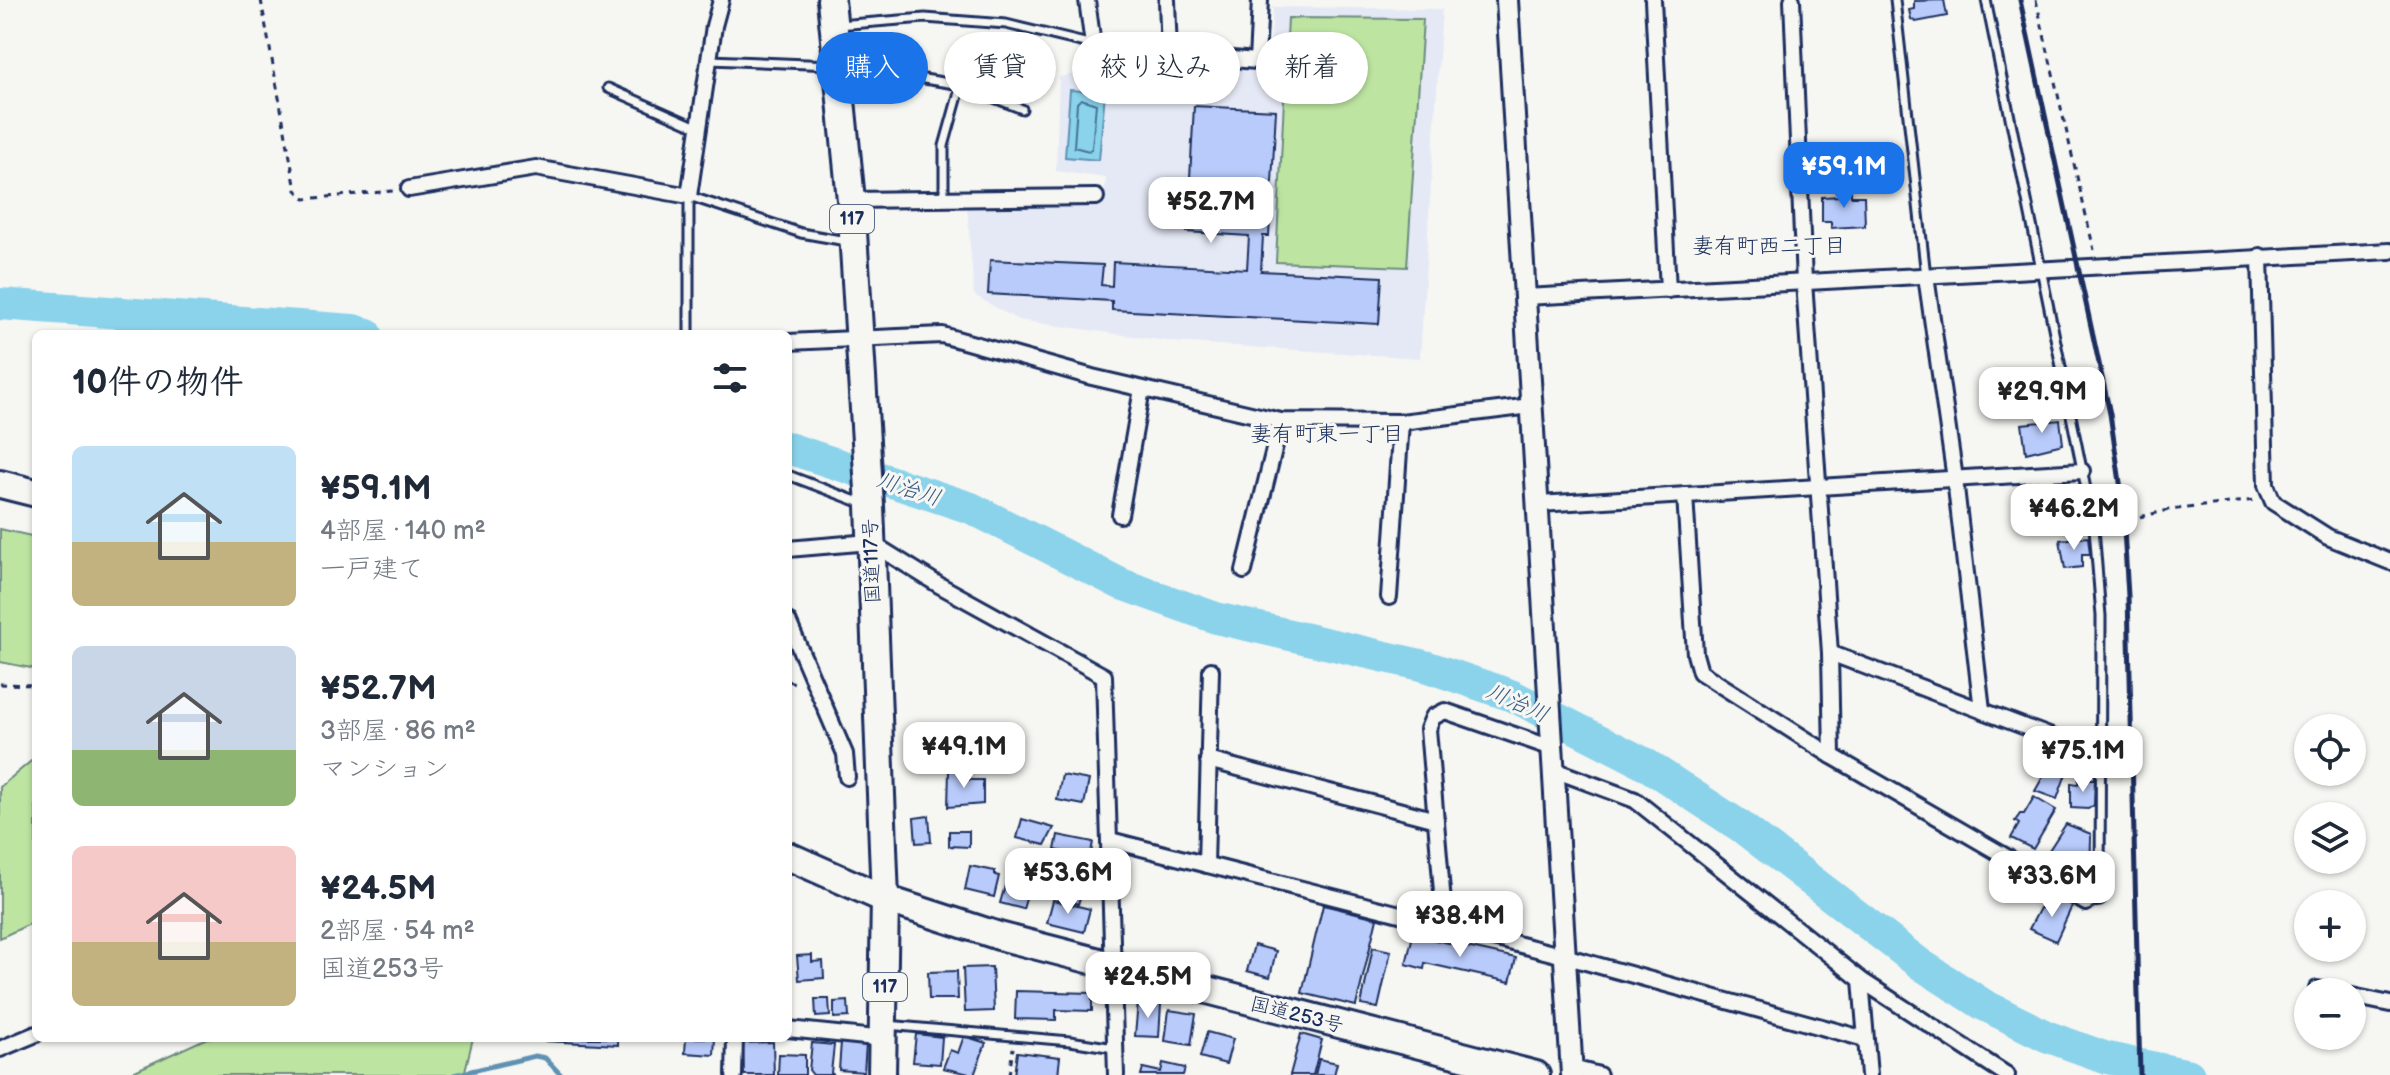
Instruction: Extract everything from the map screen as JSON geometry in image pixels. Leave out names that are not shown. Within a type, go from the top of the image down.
[{"type":"highway","name":"国道117号","points":[[832,12],[834,32]]},
{"type":"highway","name":"国道117号","points":[[841,104],[861,337],[870,506],[885,899],[882,1075]]},
{"type":"highway","points":[[0,484],[32,492]]},
{"type":"highway","name":"国道253号","points":[[792,858],[885,899],[1111,967],[1536,1075]]},
{"type":"street","points":[[409,189],[536,168],[689,196],[721,0]]},
{"type":"street","points":[[1087,0],[1091,32]]},
{"type":"street","points":[[1167,0],[1168,32]]},
{"type":"street","points":[[1240,60],[1257,61],[1260,0]]},
{"type":"street","points":[[1507,0],[1572,1072],[1599,1075]]},
{"type":"street","points":[[1653,0],[1668,290]]},
{"type":"street","points":[[1792,0],[1804,282],[1830,653],[1832,756]]},
{"type":"street","points":[[851,200],[1096,197]]},
{"type":"street","points":[[1525,297],[2041,267],[2390,251]]},
{"type":"street","points":[[2260,256],[2266,485],[2273,502],[2328,537],[2390,562]]},
{"type":"street","points":[[1926,276],[1955,479],[1982,710]]},
{"type":"street","points":[[792,342],[942,335],[1142,389],[1281,421],[1401,422],[1531,406]]},
{"type":"street","points":[[1120,515],[1142,389]]},
{"type":"street","points":[[1244,571],[1281,421]]},
{"type":"street","points":[[1389,597],[1401,422]]},
{"type":"street","points":[[1539,504],[2082,471]]},
{"type":"street","points":[[1685,495],[1695,654],[1700,672],[1832,756],[2086,903]]},
{"type":"street","points":[[792,549],[870,542],[939,585],[1104,676],[1116,1075]]},
{"type":"street","points":[[792,630],[845,754],[847,777]]},
{"type":"street","points":[[1830,653],[2102,756]]},
{"type":"street","points":[[1206,865],[1211,670]]},
{"type":"street","points":[[1445,926],[1428,729],[1433,717],[1445,711],[1552,744]]},
{"type":"street","points":[[1208,760],[1436,820]]},
{"type":"street","points":[[1554,770],[1635,800],[1861,980],[2007,1075]]},
{"type":"street","points":[[1110,840],[1564,956],[1865,1039]]},
{"type":"street","points":[[1861,980],[1869,1075]]},
{"type":"street","points":[[2366,999],[2390,1004]]},
{"type":"street","points":[[792,1029],[885,1032]]},
{"type":"street","points":[[0,1049],[32,1036]]},
{"type":"street","points":[[734,1075],[735,1042]]},
{"type":"lane","points":[[1895,0],[1926,276]]},
{"type":"lane","points":[[1986,0],[2094,528],[2101,616],[2100,901],[2086,903]]},
{"type":"lane","points":[[832,12],[1006,24],[1072,40]]},
{"type":"lane","points":[[710,60],[816,64]]},
{"type":"lane","points":[[608,88],[701,129]]},
{"type":"lane","points":[[944,198],[944,146],[956,104]]},
{"type":"lane","points":[[1009,104],[1022,109]]},
{"type":"lane","points":[[689,330],[689,196],[801,233],[854,242]]},
{"type":"lane","points":[[792,477],[870,506]]},
{"type":"lane","points":[[885,1032],[1015,1036],[1114,1048]]},
{"type":"path","points":[[261,0],[296,190],[305,199],[321,199],[409,189]]},
{"type":"path","points":[[2036,0],[2098,264]]},
{"type":"path","points":[[2094,528],[2169,510],[2250,499],[2273,502]]},
{"type":"path","points":[[0,684],[32,685]]},
{"type":"path","points":[[1009,1075],[1015,1036]]},
{"type":"shaded area","points":[[1273,7],[1442,9],[1420,358],[1174,342],[1018,320],[974,295],[967,205],[1103,203],[1106,178],[1056,171],[1059,77],[1072,74],[1072,104],[1240,104],[1240,68],[1256,69],[1256,104],[1368,104],[1368,32],[1271,32]]},
{"type":"green space","points":[[1288,18],[1423,19],[1407,267],[1276,262],[1284,104],[1368,104],[1368,32],[1287,32]]},
{"type":"green space","points":[[0,529],[32,536],[32,668],[0,662]]},
{"type":"green space","points":[[32,760],[32,923],[0,938],[0,787]]},
{"type":"green space","points":[[198,1042],[472,1042],[464,1075],[126,1075]]},
{"type":"water","points":[[1072,90],[1072,104],[1104,104],[1099,160],[1065,157]]},
{"type":"building","points":[[1944,0],[1947,16],[1916,22],[1911,19],[1909,10],[1914,9],[1914,1]]},
{"type":"building","points":[[1194,106],[1276,110],[1269,236],[1263,236],[1261,271],[1382,277],[1379,324],[1112,310],[1112,301],[988,294],[990,260],[1103,265],[1101,285],[1112,286],[1113,262],[1247,269],[1249,236],[1187,232]]},
{"type":"building","points":[[1851,190],[1851,196],[1864,196],[1865,226],[1831,228],[1831,222],[1822,222],[1822,197],[1840,196],[1839,191]]},
{"type":"building","points":[[2060,420],[2063,444],[2026,453],[2022,424]]},
{"type":"building","points":[[2060,481],[2062,500],[2034,503],[2033,484]]},
{"type":"building","points":[[2084,502],[2086,522],[2035,528],[2033,508]]},
{"type":"building","points":[[2088,537],[2090,554],[2082,554],[2082,567],[2065,569],[2060,540]]},
{"type":"building","points":[[2058,750],[2072,757],[2057,799],[2035,791]]},
{"type":"building","points":[[949,770],[969,771],[969,780],[983,780],[983,804],[948,807]]},
{"type":"building","points":[[1062,775],[1089,780],[1084,805],[1057,800]]},
{"type":"building","points":[[2079,779],[2095,779],[2094,805],[2088,809],[2071,808],[2071,783],[2078,784]]},
{"type":"building","points":[[2034,797],[2056,810],[2033,849],[2011,838],[2019,824],[2015,821],[2020,814],[2024,814]]},
{"type":"building","points":[[929,816],[931,842],[916,843],[914,818]]},
{"type":"building","points":[[1022,819],[1054,828],[1045,845],[1017,838]]},
{"type":"building","points":[[2066,824],[2091,834],[2090,885],[2081,884],[2042,861]]},
{"type":"building","points":[[949,831],[969,831],[969,847],[949,846]]},
{"type":"building","points":[[1058,835],[1093,842],[1090,858],[1055,850]]},
{"type":"building","points":[[1012,862],[1035,869],[1023,909],[1000,903]]},
{"type":"building","points":[[970,866],[995,871],[995,875],[999,876],[994,897],[965,890]]},
{"type":"building","points":[[1059,878],[1084,885],[1078,904],[1054,897]]},
{"type":"building","points":[[2054,897],[2073,904],[2056,941],[2029,929],[2040,908],[2049,908]]},
{"type":"building","points":[[1053,900],[1090,909],[1084,932],[1047,923]]},
{"type":"building","points":[[1323,905],[1377,918],[1356,1006],[1302,993]]},
{"type":"building","points":[[1413,935],[1516,958],[1510,982],[1425,963],[1424,969],[1406,964]]},
{"type":"building","points":[[1254,945],[1276,951],[1270,977],[1247,971]]},
{"type":"building","points":[[1373,947],[1391,951],[1378,1008],[1361,1005]]},
{"type":"building","points":[[812,955],[812,962],[823,961],[824,978],[799,980],[797,956]]},
{"type":"building","points":[[992,967],[994,1011],[965,1012],[963,968]]},
{"type":"building","points":[[957,971],[958,999],[929,999],[928,972]]},
{"type":"building","points":[[1016,991],[1092,993],[1092,1011],[1056,1010],[1056,1020],[1015,1019]]},
{"type":"building","points":[[815,999],[829,999],[830,1016],[816,1017]]},
{"type":"building","points":[[848,1001],[849,1017],[834,1018],[834,1002]]},
{"type":"building","points":[[1138,1002],[1161,1004],[1159,1037],[1135,1036]]},
{"type":"building","points":[[1169,1010],[1196,1014],[1191,1045],[1165,1041]]},
{"type":"building","points":[[1207,1032],[1233,1039],[1226,1064],[1200,1057]]},
{"type":"building","points":[[916,1034],[942,1037],[940,1064],[913,1062]]},
{"type":"building","points":[[1301,1034],[1322,1040],[1313,1075],[1290,1075]]},
{"type":"building","points":[[964,1036],[986,1043],[974,1075],[943,1068],[950,1050],[958,1053]]},
{"type":"building","points":[[563,1042],[618,1042],[618,1045]]},
{"type":"building","points":[[686,1042],[715,1042],[714,1055],[685,1053]]},
{"type":"building","points":[[773,1042],[774,1075],[744,1075],[743,1043]]},
{"type":"building","points":[[841,1042],[866,1044],[864,1072],[839,1070]]},
{"type":"building","points":[[812,1043],[834,1045],[831,1073],[834,1075],[813,1075],[809,1070]]},
{"type":"building","points":[[1017,1052],[1060,1057],[1058,1075],[1014,1075]]},
{"type":"building","points":[[779,1054],[805,1055],[805,1075],[778,1075]]},
{"type":"building","points":[[1319,1059],[1337,1063],[1334,1075],[1315,1075]]},
{"type":"building","points":[[1163,1063],[1185,1068],[1183,1075],[1141,1075],[1143,1068],[1161,1072]]},
{"type":"waterway","name":"川治川","points":[[0,304],[353,330]]},
{"type":"waterway","name":"川治川","points":[[792,449],[971,508],[1121,584],[1216,618],[1425,666],[1513,696],[1644,763],[1740,826],[1920,964],[1984,1005],[2046,1036],[2107,1058],[2189,1075]]},
{"type":"waterway","points":[[454,1075],[535,1056],[545,1058],[561,1075]]},
{"type":"railway","points":[[2020,0],[2110,414],[2122,496],[2128,596],[2140,1075]]},
{"type":"district","name":"妻有町西二丁目","points":[[1769,245]]},
{"type":"district","name":"妻有町東一丁目","points":[[1327,433]]}]
